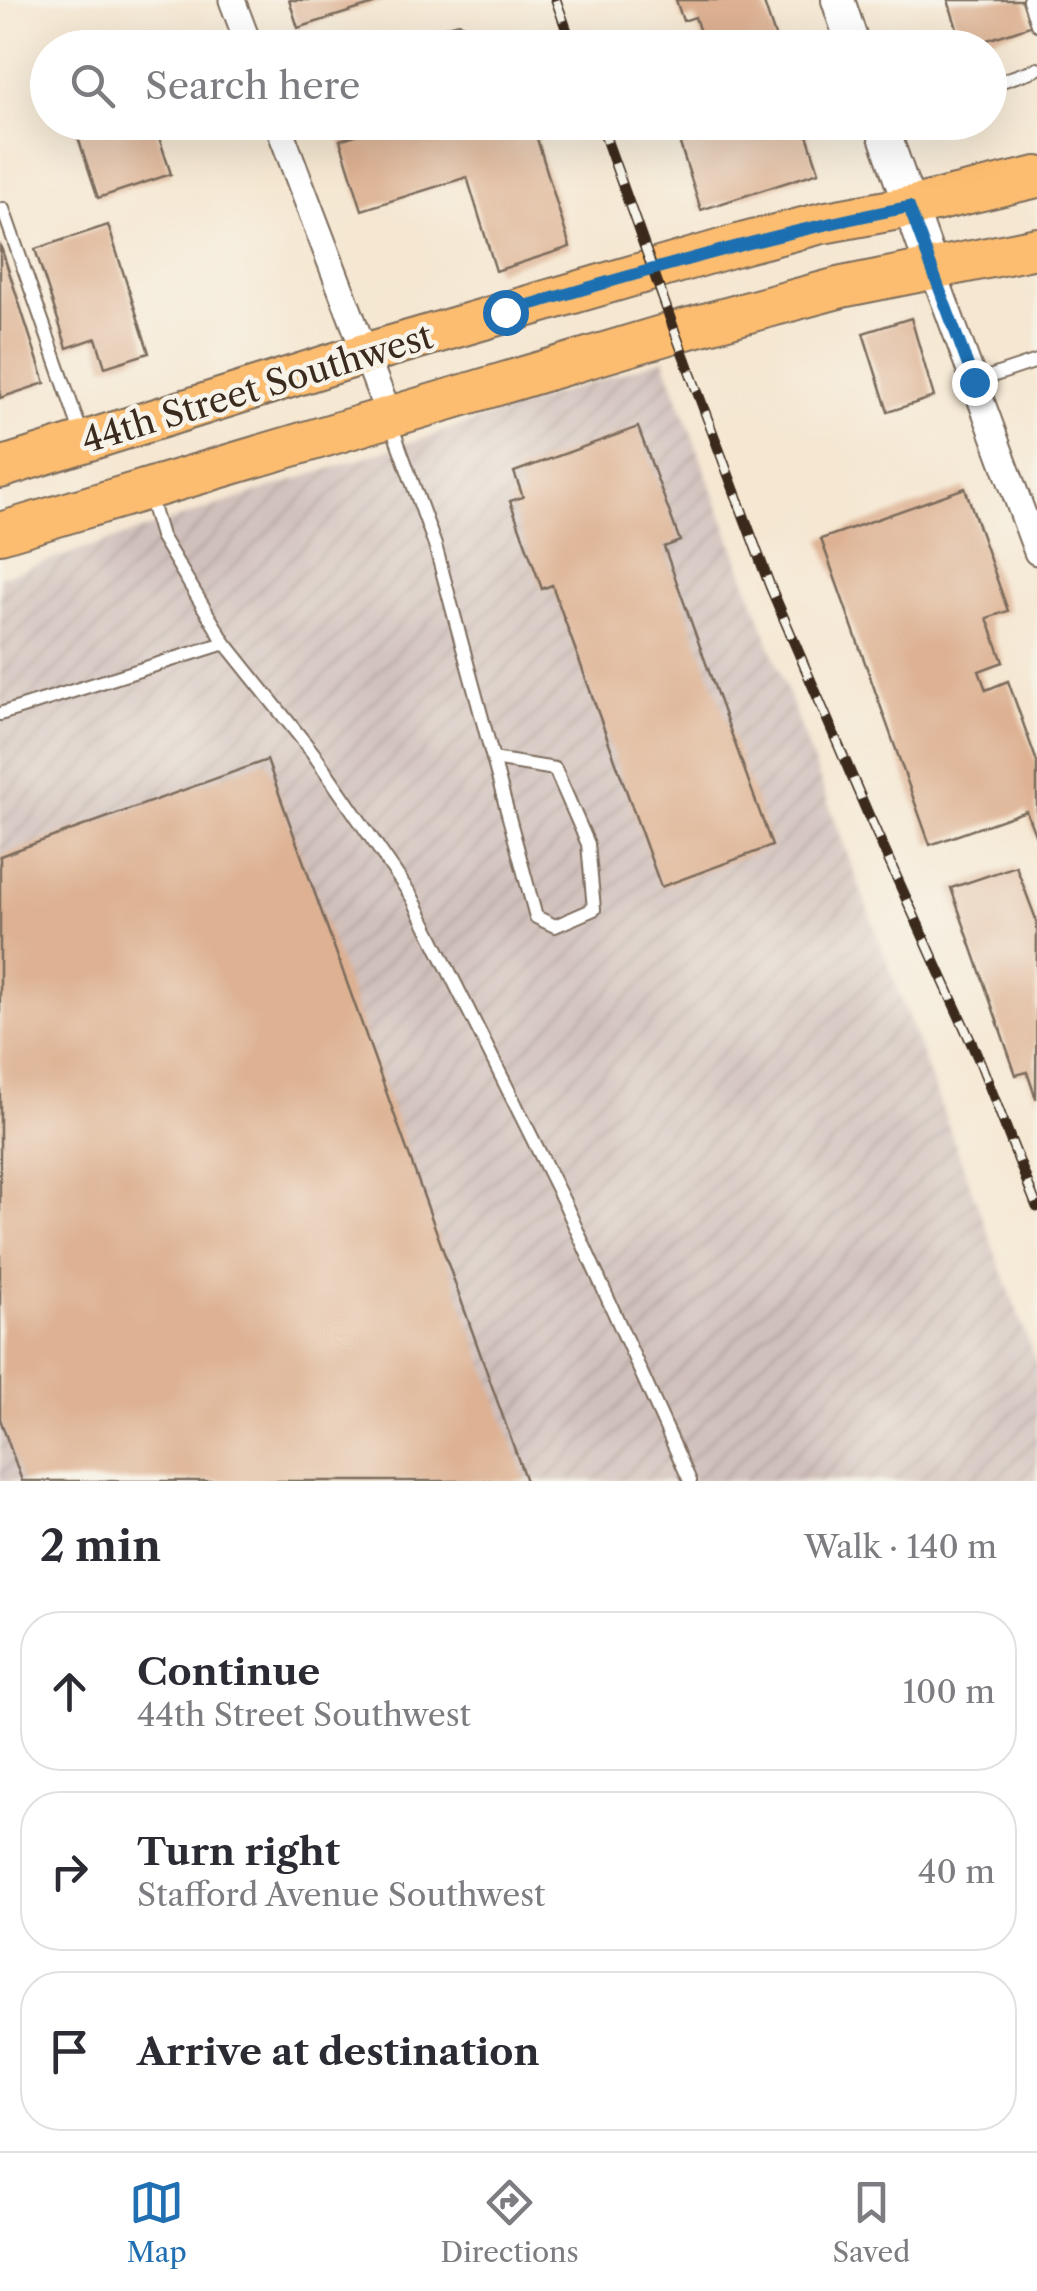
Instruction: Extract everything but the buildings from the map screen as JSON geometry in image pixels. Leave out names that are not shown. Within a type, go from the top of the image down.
[{"type":"main road","name":"44th Street Southwest","points":[[0,468],[364,354],[745,243],[1037,176]]},
{"type":"main road","name":"44th Street Southwest","points":[[0,532],[674,332],[842,287],[1037,248]]},
{"type":"street","points":[[232,0],[243,30]]},
{"type":"street","points":[[838,0],[848,30]]},
{"type":"street","points":[[285,140],[389,416]]},
{"type":"street","points":[[886,140],[1037,552]]},
{"type":"lane","points":[[1029,0],[1037,24]]},
{"type":"lane","points":[[1007,80],[1037,69]]},
{"type":"lane","points":[[0,210],[3,209],[84,442]]},
{"type":"lane","points":[[974,382],[1037,361]]},
{"type":"lane","points":[[389,416],[435,546],[536,917],[555,926],[594,909],[588,844],[555,769],[493,759]]},
{"type":"lane","points":[[147,489],[161,536],[224,642],[313,753],[412,897],[566,1206],[690,1481]]},
{"type":"lane","points":[[0,714],[224,642]]},
{"type":"shaded area","points":[[664,359],[1037,1365],[1037,1481],[0,1481],[0,577]]},
{"type":"railway","points":[[556,0],[567,30]]},
{"type":"railway","points":[[606,140],[770,586],[980,1062],[1037,1207]]},
{"type":"route","points":[[505,312],[745,243],[909,207],[974,382]]}]
